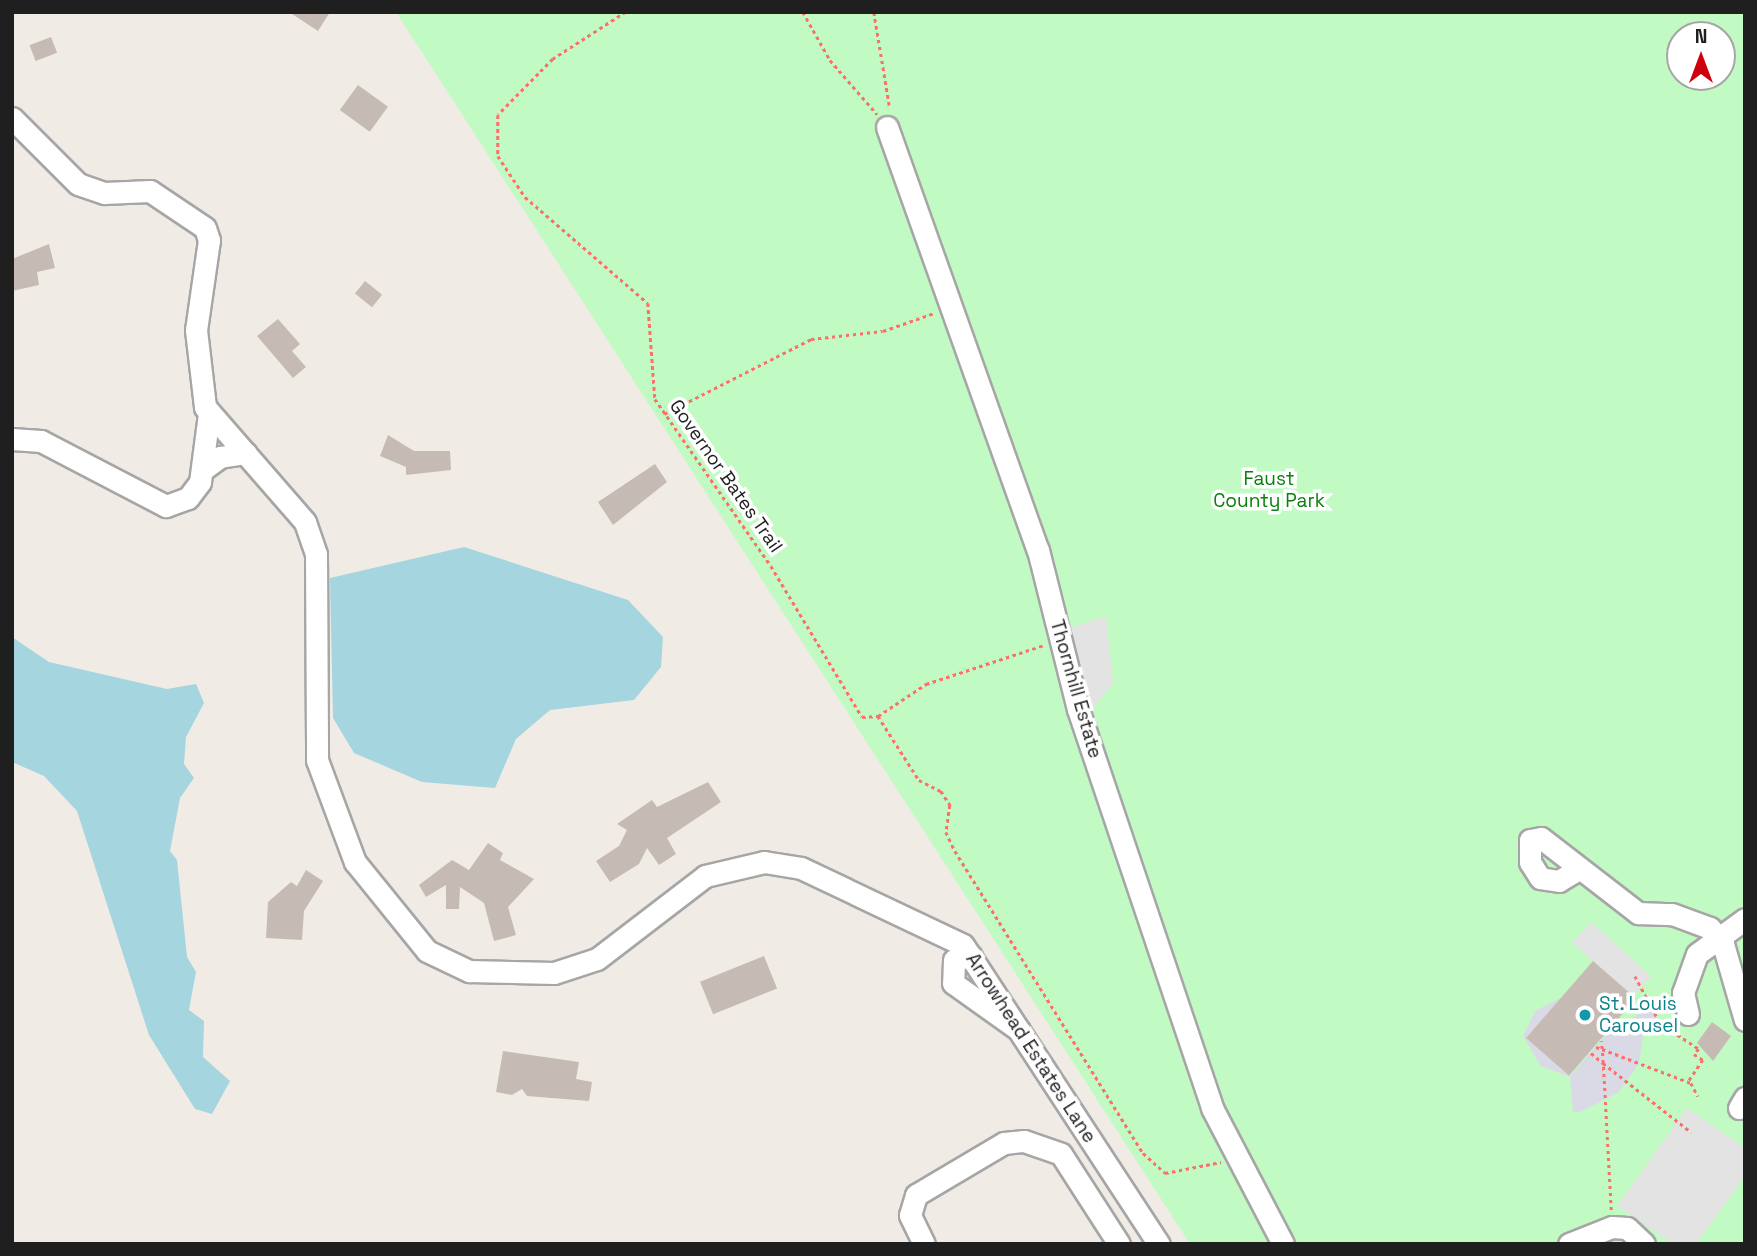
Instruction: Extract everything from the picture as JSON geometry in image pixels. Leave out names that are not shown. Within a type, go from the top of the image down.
[{"type":"street","points":[[12,118],[78,184],[104,193],[150,191],[205,229],[209,240],[196,330],[209,414],[205,468]]},
{"type":"street","name":"Thornhill Estate","points":[[887,127],[949,308],[1038,551],[1060,639],[1212,1108],[1235,1157],[1283,1244]]},
{"type":"street","name":"Arrowhead Estates Lane","points":[[209,414],[290,499],[316,554],[317,760],[331,808],[355,862],[427,951],[471,972],[554,973],[597,959],[705,876],[764,862],[801,868],[963,945],[1159,1244]]},
{"type":"street","points":[[12,439],[41,441],[166,506],[188,498],[205,468],[220,457],[246,453]]},
{"type":"street","points":[[1577,870],[1638,913],[1699,920],[1716,936],[1745,1020]]},
{"type":"street","points":[[1688,1014],[1687,971],[1716,936],[1745,919]]},
{"type":"street","points":[[971,956],[954,960],[953,983],[994,1018],[1021,1031]]},
{"type":"street","points":[[925,1244],[911,1216],[916,1195],[1004,1143],[1024,1141],[1060,1154],[1119,1244]]},
{"type":"street","points":[[1569,1244],[1612,1227],[1627,1228],[1644,1244]]},
{"type":"path","name":"Governor Bates Trail","points":[[625,12],[553,59],[498,115],[495,132],[498,156],[525,197],[648,303],[649,382],[664,414],[771,566],[862,718],[878,716]]},
{"type":"path","points":[[803,12],[830,60],[887,127]]},
{"type":"path","points":[[874,12],[887,65],[887,127]]},
{"type":"path","points":[[664,414],[811,339],[883,331],[949,308]]},
{"type":"path","points":[[1060,639],[926,684],[878,716],[919,780],[941,791],[950,805],[946,832],[955,851],[1143,1153],[1165,1173],[1235,1157]]},
{"type":"path","points":[[1634,976],[1660,1023],[1699,1049],[1694,1054],[1703,1060],[1688,1082]]},
{"type":"path","points":[[1601,1041],[1612,1227]]},
{"type":"path","points":[[1596,1047],[1688,1082],[1698,1096]]},
{"type":"path","points":[[1591,1054],[1691,1132]]},
{"type":"green space","name":"Faust County Park","points":[[396,12],[1745,12],[1745,1244],[1190,1244]]},
{"type":"shaded area","points":[[1106,616],[1113,683],[1089,713],[1064,630]]},
{"type":"shaded area","points":[[1591,922],[1651,976],[1632,997],[1572,943]]},
{"type":"shaded area","points":[[1564,996],[1527,1039],[1571,1075],[1609,1031],[1637,1029],[1633,1017],[1654,1007],[1661,1028],[1644,1030],[1639,1063],[1619,1092],[1580,1112],[1573,1112],[1570,1077],[1541,1066],[1523,1036],[1535,1011]]},
{"type":"shaded area","points":[[1687,1108],[1745,1148],[1745,1176],[1696,1244],[1673,1244],[1617,1206]]},
{"type":"water","points":[[464,547],[628,600],[663,637],[661,667],[634,700],[550,710],[516,739],[495,788],[422,782],[354,753],[333,718],[330,578]]},
{"type":"water","points":[[12,637],[49,662],[167,689],[196,684],[204,703],[186,737],[184,764],[194,778],[180,798],[170,851],[177,860],[187,957],[196,972],[189,1010],[204,1021],[203,1057],[230,1081],[212,1114],[195,1109],[149,1035],[77,811],[44,776],[12,762]]},
{"type":"building","points":[[289,12],[330,12],[318,31]]},
{"type":"building","points":[[51,37],[57,53],[36,61],[30,45]]},
{"type":"building","points":[[358,85],[388,107],[370,132],[340,110]]},
{"type":"building","points":[[49,244],[55,268],[37,272],[39,285],[12,291],[12,259]]},
{"type":"building","points":[[365,281],[382,295],[372,307],[355,293]]},
{"type":"building","points":[[278,319],[300,344],[292,351],[306,367],[293,378],[257,336]]},
{"type":"building","points":[[388,435],[414,451],[450,451],[451,470],[406,475],[406,467],[380,456]]},
{"type":"building","points":[[655,464],[667,482],[613,525],[598,502]]},
{"type":"building","points":[[708,782],[721,802],[667,838],[676,854],[659,865],[647,848],[639,864],[610,882],[596,861],[619,846],[627,830],[617,824],[652,800],[657,807]]},
{"type":"building","points":[[488,843],[503,853],[500,860],[534,879],[508,907],[516,935],[494,941],[484,903],[460,887],[459,909],[446,909],[446,885],[426,897],[419,885],[452,860],[469,870]]},
{"type":"building","points":[[306,870],[323,881],[304,911],[302,940],[266,938],[268,902],[291,882],[297,886]]},
{"type":"building","points":[[764,956],[777,988],[713,1014],[700,982]]},
{"type":"building","name":"St. Louis Carousel","points":[[1593,961],[1636,998],[1569,1075],[1526,1038]]},
{"type":"building","points":[[1712,1022],[1731,1036],[1713,1061],[1697,1043]]},
{"type":"building","points":[[503,1051],[579,1062],[576,1079],[592,1082],[589,1101],[527,1096],[522,1089],[512,1095],[496,1092]]},
{"type":"place","name":"St. Louis Carousel","points":[[1585,1015]]}]
